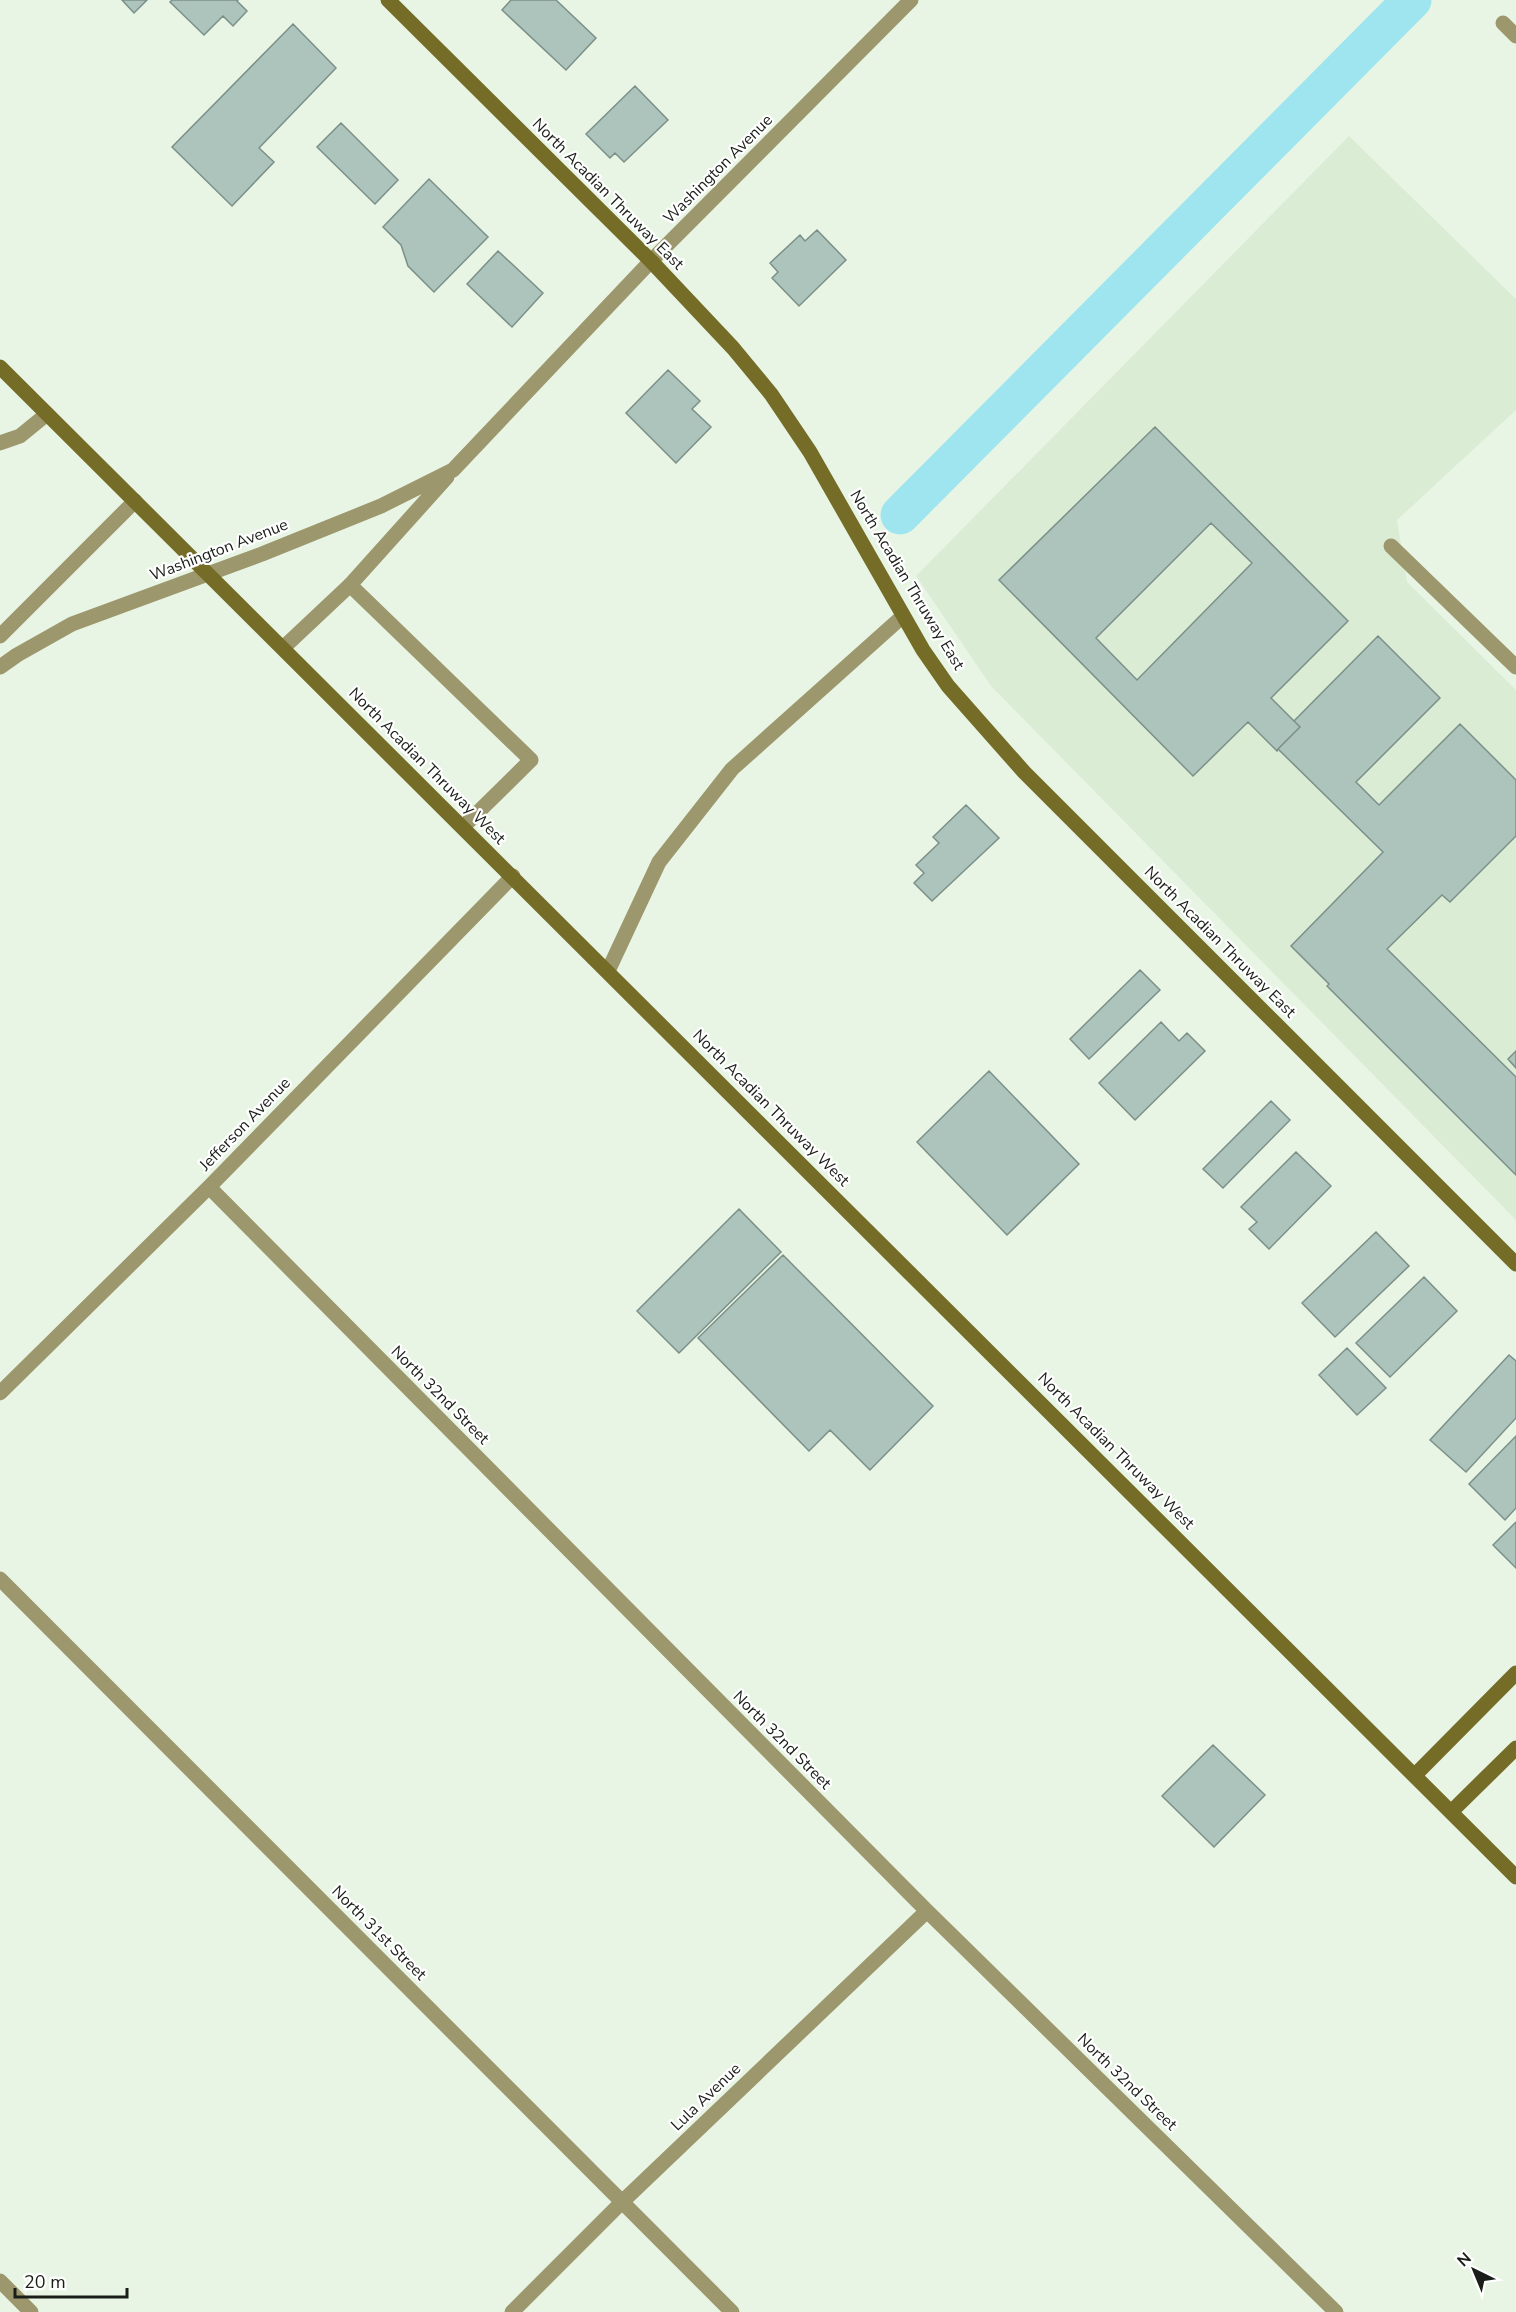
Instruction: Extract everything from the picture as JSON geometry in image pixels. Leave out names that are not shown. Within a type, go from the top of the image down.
[{"type":"street","name":"North Acadian Thruway East","points":[[388,0],[651,261],[733,348],[771,394],[810,452],[923,650],[948,686],[1024,772],[1516,1264]]},
{"type":"street","name":"Washington Avenue","points":[[283,648],[350,585],[453,470],[651,261],[911,0]]},
{"type":"street","points":[[1503,22],[1516,36]]},
{"type":"street","name":"North Acadian Thruway West","points":[[0,367],[1516,1877]]},
{"type":"street","points":[[0,442],[20,436],[47,414]]},
{"type":"street","name":"Washington Avenue","points":[[0,667],[16,655],[72,624],[381,506],[453,470]]},
{"type":"street","points":[[0,636],[135,501]]},
{"type":"street","points":[[1391,546],[1516,667]]},
{"type":"street","points":[[350,585],[531,760],[463,827]]},
{"type":"street","points":[[608,972],[659,862],[732,769],[903,616]]},
{"type":"street","name":"Jefferson Avenue","points":[[0,1393],[208,1187],[513,876]]},
{"type":"street","name":"North 32nd Street","points":[[208,1187],[927,1911],[1336,2312]]},
{"type":"street","name":"North 31st Street","points":[[0,1579],[732,2312]]},
{"type":"street","points":[[1415,1775],[1516,1673]]},
{"type":"street","points":[[1451,1812],[1516,1748]]},
{"type":"street","name":"Lula Avenue","points":[[512,2312],[622,2202],[927,1911]]},
{"type":"street","points":[[0,2281],[30,2312]]},
{"type":"shaded area","points":[[1349,136],[1516,299],[1516,410],[1397,520],[1407,582],[1516,690],[1516,1220],[991,686],[916,576]]},
{"type":"building","points":[[122,0],[147,0],[134,13]]},
{"type":"building","points":[[172,0],[238,0],[247,11],[233,26],[223,16],[204,35],[170,2]]},
{"type":"building","points":[[511,0],[556,0],[596,38],[566,70],[502,10]]},
{"type":"building","points":[[293,24],[336,68],[259,148],[274,162],[232,206],[172,147]]},
{"type":"building","points":[[635,86],[668,120],[624,162],[615,153],[610,158],[586,134]]},
{"type":"building","points":[[341,123],[398,180],[375,204],[317,147]]},
{"type":"building","points":[[429,179],[488,237],[434,292],[408,266],[401,245],[383,227]]},
{"type":"building","points":[[817,230],[846,260],[799,306],[772,278],[778,272],[770,263],[800,235],[805,241]]},
{"type":"building","points":[[498,251],[543,293],[512,327],[467,284]]},
{"type":"building","points":[[668,370],[700,401],[692,409],[711,427],[676,463],[626,413]]},
{"type":"building","points":[[1155,427],[1348,621],[1271,698],[1300,727],[1277,751],[1248,722],[1193,776],[999,580]],"holes":[[[1211,523],[1252,563],[1137,680],[1096,638]]]},
{"type":"building","points":[[1378,636],[1440,698],[1356,782],[1379,805],[1460,724],[1516,780],[1516,836],[1450,902],[1442,895],[1387,949],[1516,1077],[1516,1175],[1327,986],[1329,984],[1291,946],[1383,852],[1278,749],[1300,727],[1294,721]]},
{"type":"building","points":[[966,805],[999,838],[932,901],[914,883],[924,873],[916,865],[939,843],[933,837]]},
{"type":"building","points":[[1140,970],[1160,990],[1089,1059],[1070,1039]]},
{"type":"building","points":[[1161,1022],[1179,1041],[1187,1033],[1205,1051],[1135,1120],[1099,1083]]},
{"type":"building","points":[[1516,1051],[1516,1068],[1508,1059]]},
{"type":"building","points":[[989,1071],[1079,1164],[1007,1235],[917,1142]]},
{"type":"building","points":[[1271,1101],[1290,1120],[1223,1188],[1203,1169]]},
{"type":"building","points":[[1296,1152],[1331,1186],[1269,1249],[1249,1229],[1257,1222],[1241,1207]]},
{"type":"building","points":[[739,1209],[781,1252],[679,1353],[637,1311]]},
{"type":"building","points":[[1376,1232],[1409,1266],[1335,1337],[1302,1303]]},
{"type":"building","points":[[783,1255],[933,1406],[870,1470],[830,1430],[809,1451],[698,1338]]},
{"type":"building","points":[[1424,1277],[1457,1311],[1390,1377],[1356,1343]]},
{"type":"building","points":[[1347,1348],[1386,1388],[1357,1415],[1319,1375]]},
{"type":"building","points":[[1509,1355],[1516,1361],[1516,1418],[1466,1472],[1430,1440]]},
{"type":"building","points":[[1516,1436],[1516,1508],[1505,1520],[1469,1484]]},
{"type":"building","points":[[1516,1522],[1516,1568],[1493,1545]]},
{"type":"building","points":[[1213,1745],[1265,1795],[1214,1847],[1162,1796]]},
{"type":"waterway","points":[[900,515],[1412,0]]}]
